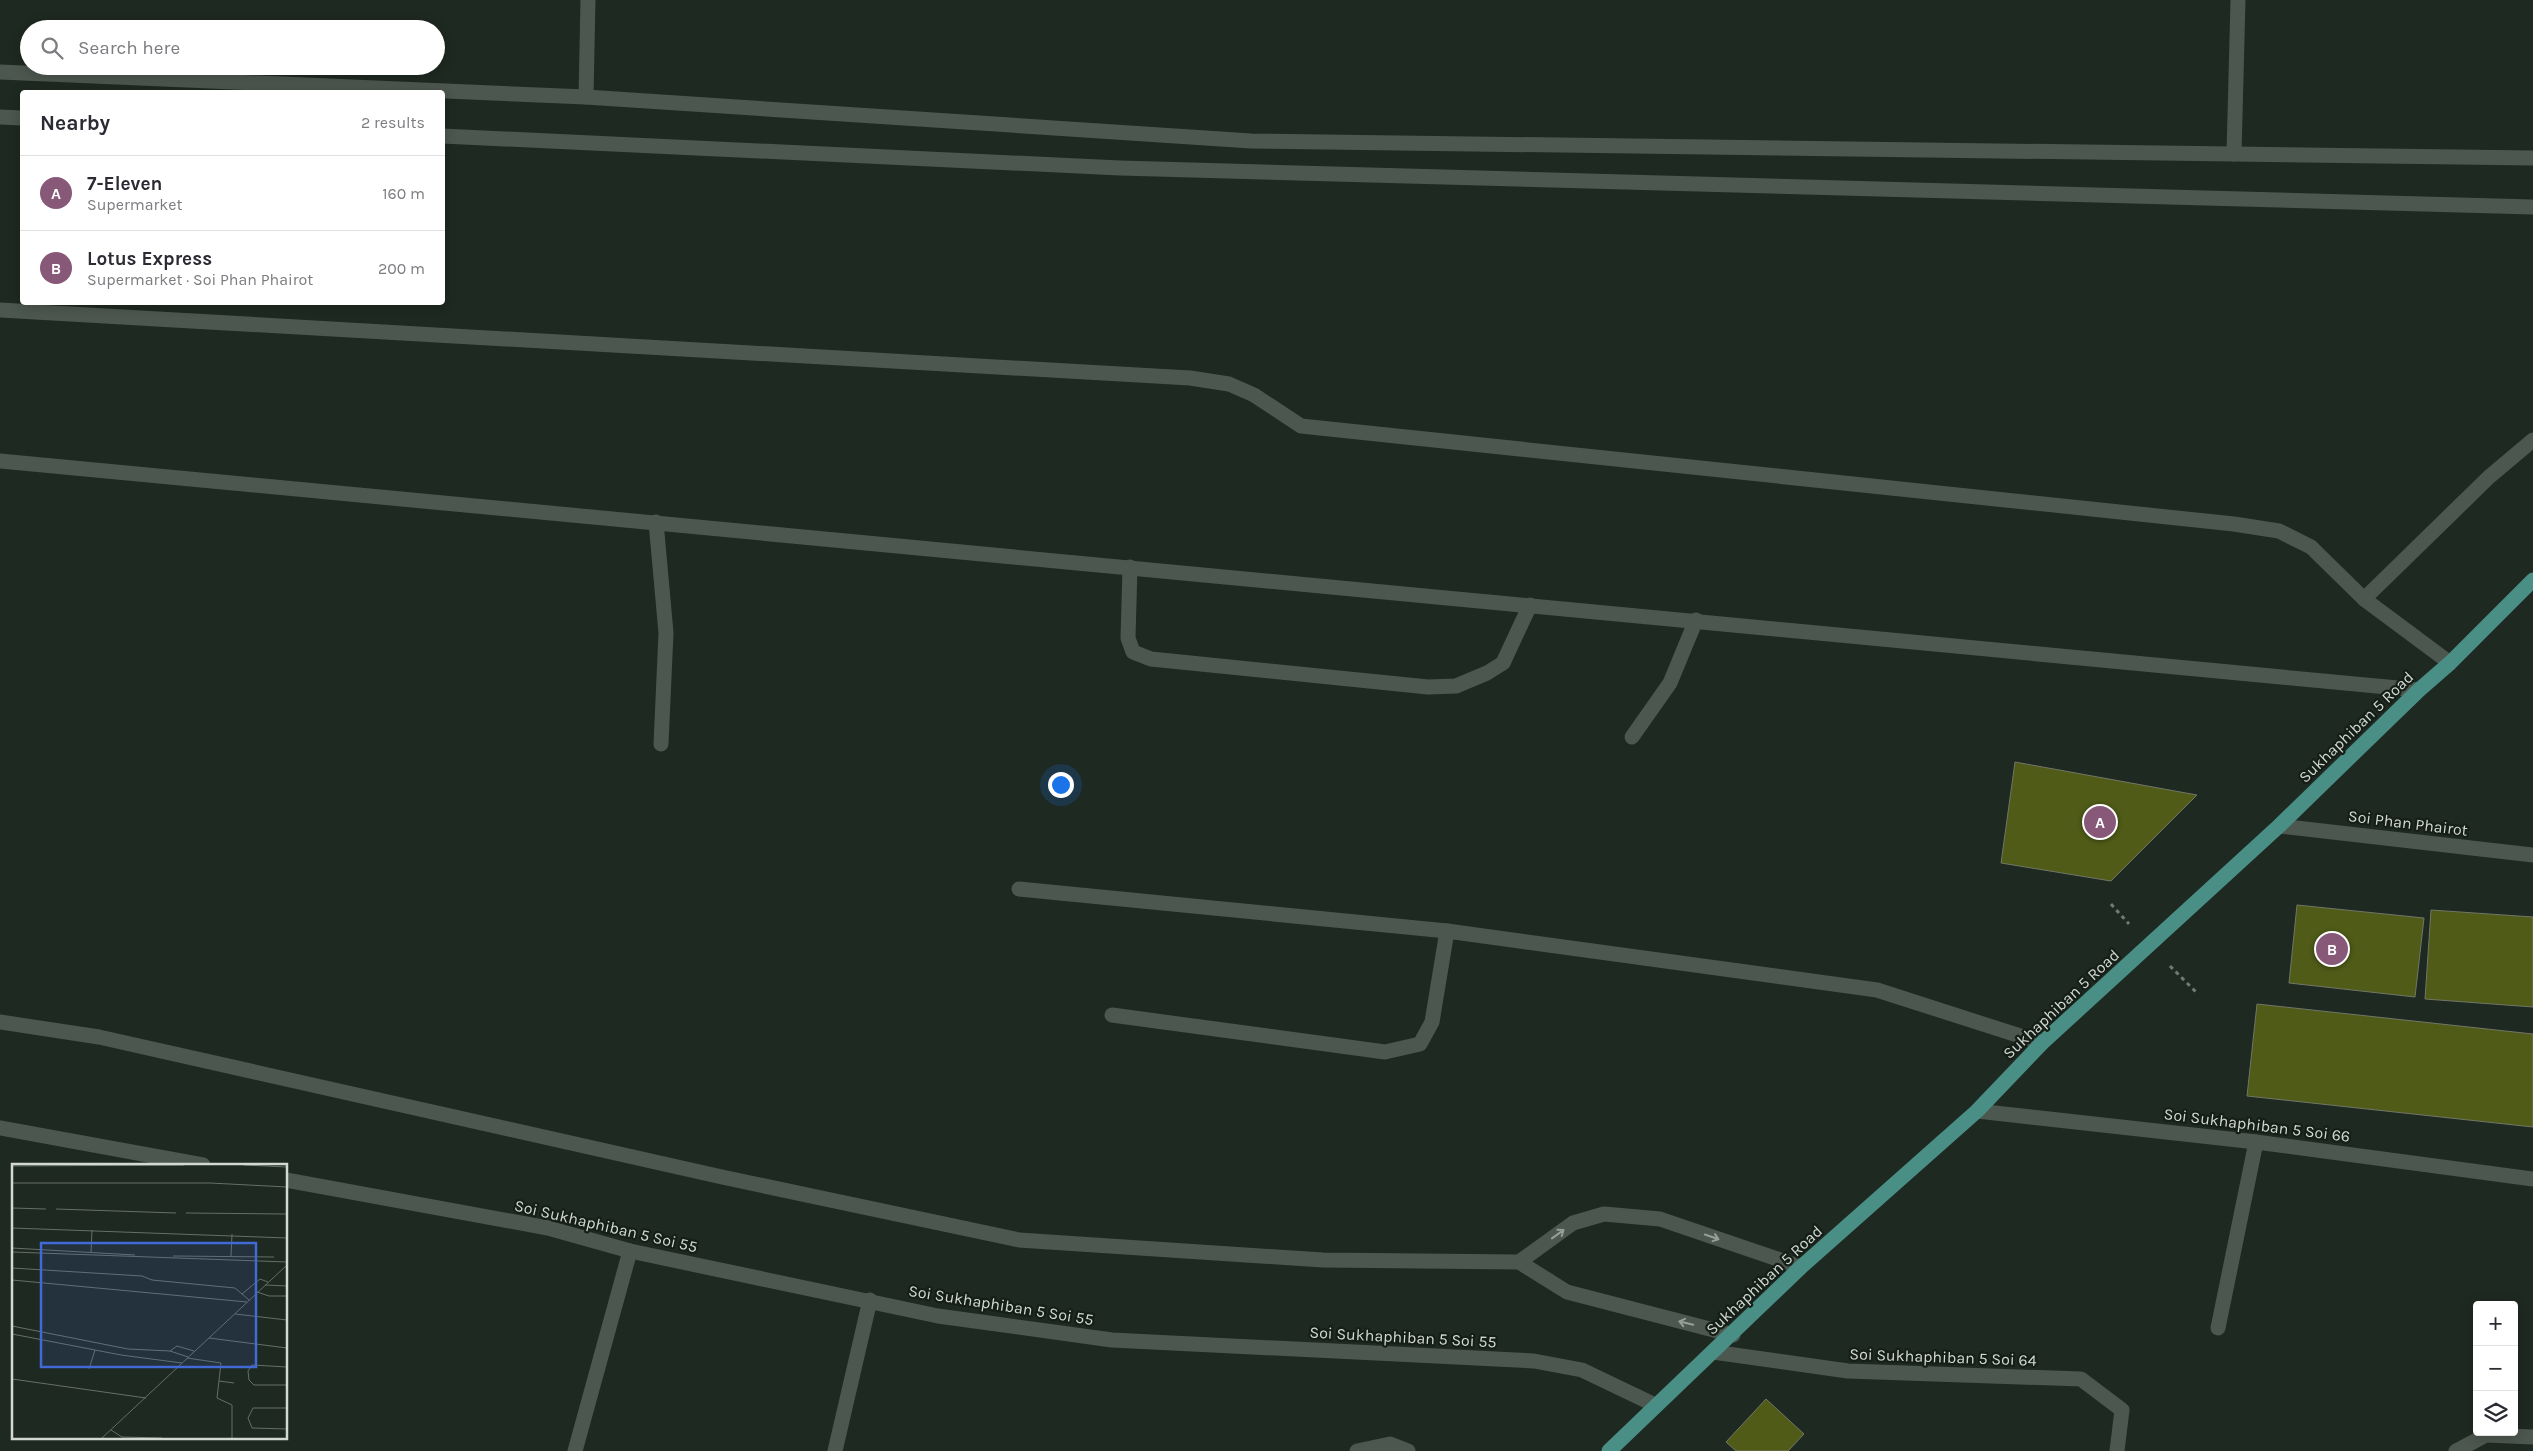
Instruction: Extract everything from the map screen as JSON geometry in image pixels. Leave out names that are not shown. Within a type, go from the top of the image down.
[{"type":"main road","name":"Sukhaphiban 5 Road","points":[[1609,1451],[1655,1405],[1733,1335],[1802,1267],[1977,1110],[2042,1043],[2279,826],[2419,690],[2450,663],[2533,580]]},
{"type":"street","points":[[586,97],[588,0]]},
{"type":"street","points":[[2234,154],[2238,0]]},
{"type":"street","points":[[0,72],[20,73]]},
{"type":"street","points":[[70,75],[422,90]]},
{"type":"street","points":[[445,91],[586,97],[1251,141],[2533,158]]},
{"type":"street","points":[[0,117],[20,118]]},
{"type":"street","points":[[445,136],[1120,168],[2533,206]]},
{"type":"street","points":[[0,310],[1190,378],[1229,384],[1254,396],[1301,426],[2214,522],[2280,531],[2311,547],[2364,599],[2450,663]]},
{"type":"street","points":[[2364,599],[2489,477],[2533,440]]},
{"type":"street","points":[[0,461],[1696,620],[2419,690]]},
{"type":"street","points":[[656,522],[666,633],[661,744]]},
{"type":"street","points":[[1130,567],[1128,638],[1133,652],[1151,659],[1428,687],[1456,686],[1486,673],[1503,663],[1530,605]]},
{"type":"street","points":[[1632,737],[1670,684],[1696,620]]},
{"type":"street","name":"Soi Phan Phairot","points":[[2279,826],[2533,855]]},
{"type":"street","points":[[1019,889],[1447,931],[1877,990],[2042,1043]]},
{"type":"street","points":[[1112,1015],[1385,1052],[1420,1044],[1432,1022],[1447,931]]},
{"type":"street","points":[[0,1022],[99,1037],[712,1175],[1019,1240],[1323,1260],[1519,1262],[1567,1292],[1733,1335]]},
{"type":"street","name":"Soi Sukhaphiban 5 Soi 66","points":[[1977,1110],[2256,1142],[2533,1178]]},
{"type":"street","points":[[0,1128],[198,1164]]},
{"type":"street","points":[[2218,1328],[2256,1142]]},
{"type":"street","name":"Soi Sukhaphiban 5 Soi 55","points":[[288,1180],[548,1228],[630,1251],[870,1300],[938,1316],[1112,1340],[1534,1361],[1582,1370],[1655,1405]]},
{"type":"street","points":[[1519,1262],[1573,1223],[1604,1214],[1660,1219],[1802,1267]]},
{"type":"street","points":[[574,1451],[630,1251]]},
{"type":"street","points":[[835,1451],[870,1300]]},
{"type":"street","name":"Soi Sukhaphiban 5 Soi 64","points":[[1713,1352],[1848,1371],[2081,1379],[2122,1410],[2117,1451]]},
{"type":"street","points":[[2456,1451],[2486,1435],[2533,1437]]},
{"type":"street","points":[[1357,1451],[1390,1444],[1408,1451]]},
{"type":"building","points":[[2015,762],[2197,795],[2111,881],[2001,863]]},
{"type":"building","points":[[2297,905],[2424,918],[2415,997],[2289,983]]},
{"type":"building","points":[[2431,910],[2533,917],[2533,1007],[2425,999]]},
{"type":"building","points":[[2257,1004],[2533,1034],[2533,1127],[2247,1096]]},
{"type":"building","points":[[1766,1399],[1804,1434],[1788,1451],[1736,1451],[1726,1442]]},
{"type":"place","name":"7-Eleven","points":[[2100,822]]},
{"type":"place","name":"Lotus Express","points":[[2332,949]]}]
